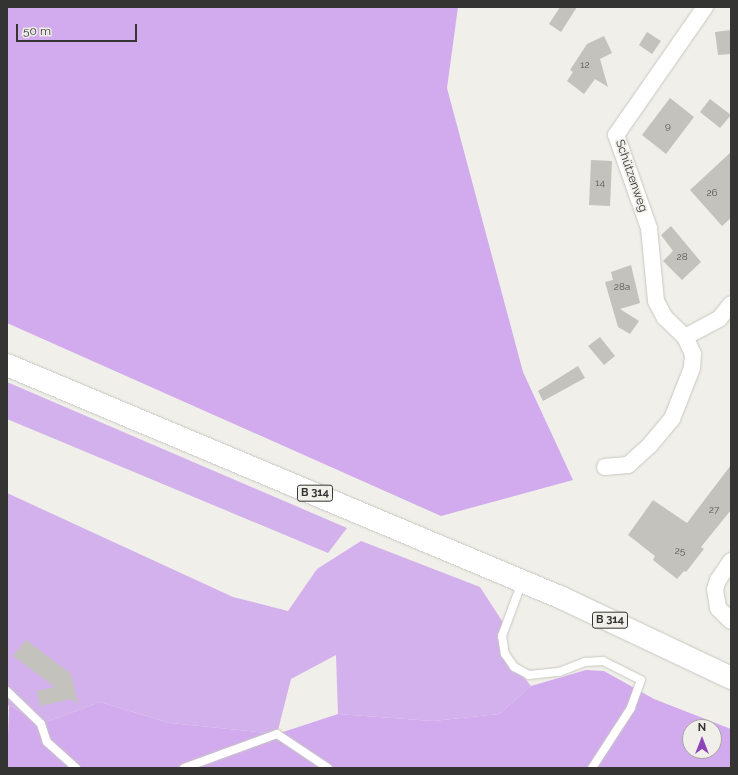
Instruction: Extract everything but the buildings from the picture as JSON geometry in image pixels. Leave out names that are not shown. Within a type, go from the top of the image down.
[{"type":"main road","name":"B 314","points":[[7,365],[522,581],[731,678]]},
{"type":"street","name":"Schützenweg","points":[[685,337],[665,318],[656,301],[649,228],[616,135],[705,7]]},
{"type":"street","points":[[605,467],[628,465],[650,445],[672,419],[692,368],[693,354],[685,337],[719,319],[731,304]]},
{"type":"street","points":[[731,561],[718,580],[715,589],[718,608],[731,621]]},
{"type":"lane","points":[[522,581],[502,636],[505,654],[514,666],[529,675],[559,672],[585,662],[603,661],[641,680],[631,708],[592,768]]},
{"type":"lane","points":[[7,691],[41,724],[47,742],[76,768]]},
{"type":"lane","points":[[184,768],[277,734],[328,768]]},
{"type":"shaded area","points":[[7,7],[458,7],[447,88],[523,372],[573,480],[441,516],[7,323]]},
{"type":"shaded area","points":[[7,382],[347,528],[328,553],[7,419]]},
{"type":"shaded area","points":[[7,493],[233,597],[288,611],[317,569],[361,541],[480,587],[504,624],[505,654],[531,686],[499,714],[433,721],[338,714],[336,655],[291,679],[277,734],[170,723],[100,702],[41,724],[9,705],[7,707]]},
{"type":"shaded area","points":[[586,670],[604,671],[654,699],[705,719],[682,719],[682,759],[722,759],[722,725],[731,729],[731,768],[7,768],[9,705],[41,724],[100,702],[170,723],[277,734],[338,714],[433,721],[499,714],[531,686]]}]
